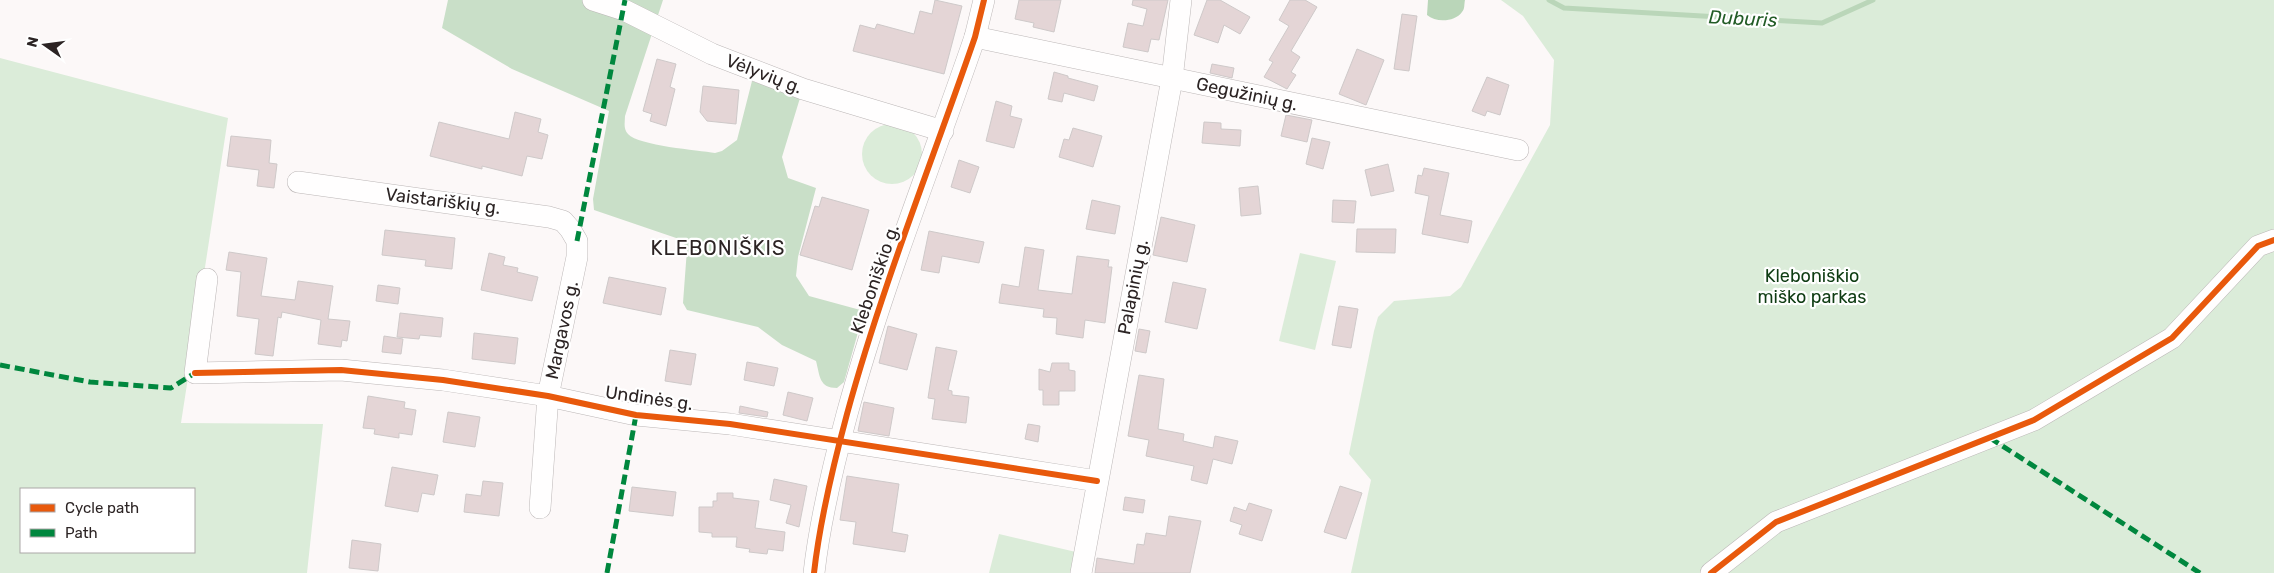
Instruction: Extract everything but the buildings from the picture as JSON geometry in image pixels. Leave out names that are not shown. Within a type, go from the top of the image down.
[{"type":"street","name":"Vėlyvių g.","points":[[592,0],[624,10],[712,54],[803,89],[943,132]]},
{"type":"street","name":"Kleboniškio g.","points":[[814,573],[822,517],[840,442],[876,314],[943,132],[975,37],[984,0]]},
{"type":"street","name":"Palapinių g.","points":[[1081,573],[1172,79],[1182,0]]},
{"type":"street","name":"Gegužinių g.","points":[[975,37],[1518,150]]},
{"type":"street","name":"Vaistariškių g.","points":[[298,182],[550,217],[563,221],[577,241]]},
{"type":"street","points":[[1711,573],[1776,522],[2042,415],[2172,338],[2258,246],[2274,240]]},
{"type":"street","name":"Margavos g.","points":[[540,508],[548,396],[577,257],[577,241]]},
{"type":"street","name":"Undinės g.","points":[[208,279],[195,373],[341,370],[443,380],[548,396],[636,415],[730,424],[1097,481]]},
{"type":"green space","name":"Kleboniškio miško parkas","points":[[1501,0],[2274,0],[2274,573],[1351,573],[1371,480],[1349,454],[1378,317],[1394,301],[1450,296],[1461,287],[1550,125],[1554,60],[1523,16]]},
{"type":"green space","points":[[0,58],[228,118],[181,423],[323,424],[307,573],[0,573]]},
{"type":"green space","points":[[892,124],[909,129],[917,137],[922,154],[917,171],[909,179],[892,184],[875,179],[867,171],[862,154],[867,137],[875,129]]},
{"type":"green space","points":[[1300,253],[1336,261],[1315,350],[1279,341]]},
{"type":"green space","points":[[999,534],[1076,552],[1072,573],[989,573]]},
{"type":"shaded area","points":[[448,0],[663,0],[625,116],[626,132],[644,142],[715,153],[722,151],[737,140],[752,81],[800,98],[782,157],[788,178],[816,188],[798,257],[796,276],[809,296],[864,311],[844,382],[837,388],[827,386],[821,380],[816,361],[782,345],[758,327],[687,310],[683,303],[687,249],[682,240],[594,210],[593,199],[609,111],[512,69],[442,28]]},
{"type":"shaded area","points":[[1428,0],[1465,0],[1464,9],[1455,18],[1440,20],[1431,18],[1427,15]]},
{"type":"waterway","name":"Duburis","points":[[1549,0],[1564,8],[1822,23],[1873,0]]},
{"type":"marked path","points":[[577,241],[625,0]]},
{"type":"marked path","points":[[0,365],[90,382],[171,388],[195,373]]},
{"type":"marked path","points":[[607,573],[636,415]]},
{"type":"marked path","points":[[1990,438],[2200,573]]},
{"type":"cycle path","points":[[814,573],[828,493],[861,366],[892,271],[975,37],[984,0]]},
{"type":"cycle path","points":[[1711,573],[1776,522],[2034,420],[2172,338],[2258,246],[2274,240]]},
{"type":"cycle path","points":[[195,373],[341,370],[443,380],[548,396],[636,415],[730,424],[1097,481]]},
{"type":"district","name":"KLEBONIŠKIS","points":[[718,248]]}]
